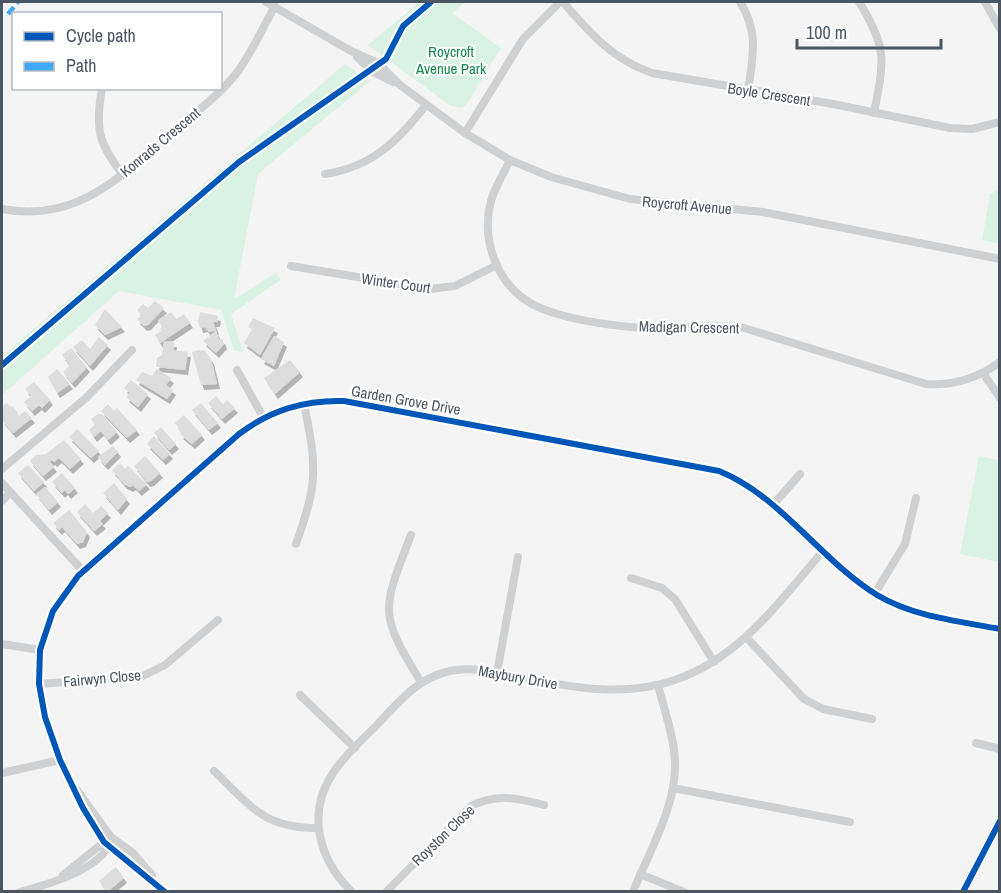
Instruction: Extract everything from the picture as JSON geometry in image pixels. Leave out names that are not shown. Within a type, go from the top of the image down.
[{"type":"street","name":"Roycroft Avenue","points":[[266,2],[351,51],[378,63],[400,85],[465,133],[510,159],[551,177],[630,199],[682,206],[763,212],[999,258]]},
{"type":"street","name":"Boyle Crescent","points":[[561,2],[600,44],[626,63],[667,77],[961,129],[984,127],[999,122]]},
{"type":"street","points":[[465,133],[524,39],[561,2]]},
{"type":"street","points":[[740,2],[749,17],[754,35],[748,90]]},
{"type":"street","points":[[860,2],[875,27],[883,55],[874,113]]},
{"type":"street","points":[[985,2],[999,29]]},
{"type":"street","name":"Konrads Crescent","points":[[222,87],[249,54],[275,6]]},
{"type":"street","points":[[102,90],[98,129],[106,152],[123,175]]},
{"type":"street","name":"Konrads Crescent","points":[[2,209],[37,212],[65,207],[96,194],[123,175],[219,90]]},
{"type":"street","points":[[325,174],[351,169],[374,159],[393,144],[426,105]]},
{"type":"street","name":"Madigan Crescent","points":[[510,159],[489,209],[489,240],[497,265],[509,285],[531,304],[569,316],[642,328],[713,325],[744,328],[926,384],[958,382],[982,373],[999,362]]},
{"type":"street","name":"Winter Court","points":[[291,266],[430,290],[455,286],[497,265]]},
{"type":"street","points":[[2,469],[87,397],[132,350]]},
{"type":"street","points":[[237,370],[263,417]]},
{"type":"street","points":[[982,373],[999,398]]},
{"type":"street","name":"Garden Grove Drive","points":[[166,891],[108,842],[70,782],[45,717],[39,684],[40,650],[53,611],[81,574],[223,448],[263,417],[304,404],[330,401],[359,404],[708,468],[741,482],[875,593],[918,612],[999,629]]},
{"type":"street","points":[[296,544],[312,498],[315,474],[304,404]]},
{"type":"street","points":[[772,506],[800,474]]},
{"type":"street","points":[[2,483],[81,574]]},
{"type":"street","points":[[2,501],[10,493]]},
{"type":"street","points":[[875,593],[905,544],[916,498]]},
{"type":"street","points":[[411,536],[390,592],[388,611],[395,639],[421,682]]},
{"type":"street","name":"Maybury Drive","points":[[352,891],[336,875],[328,862],[318,828],[324,790],[334,771],[421,682],[452,670],[472,669],[591,690],[622,690],[658,685],[714,663],[747,638],[823,551]]},
{"type":"street","points":[[497,673],[518,556]]},
{"type":"street","points":[[631,578],[662,588],[675,599],[714,663]]},
{"type":"street","name":"Fairwyn Close","points":[[39,684],[143,676],[165,665],[218,620]]},
{"type":"street","points":[[747,638],[804,699],[823,709],[872,719]]},
{"type":"street","points":[[2,644],[40,650]]},
{"type":"street","points":[[633,891],[673,788],[674,750],[658,685]]},
{"type":"street","points":[[300,695],[355,748]]},
{"type":"street","points":[[976,743],[999,749]]},
{"type":"street","points":[[2,773],[60,760]]},
{"type":"street","points":[[214,771],[269,820],[288,827],[318,828]]},
{"type":"street","points":[[673,788],[850,822]]},
{"type":"street","name":"Royston Close","points":[[386,891],[471,806],[488,799],[506,797],[544,806]]},
{"type":"street","points":[[963,891],[977,859],[999,821]]},
{"type":"street","points":[[20,891],[60,878],[108,842]]},
{"type":"street","points":[[640,874],[684,891]]},
{"type":"green space","name":"Roycroft Avenue Park","points":[[420,2],[465,2],[452,13],[501,48],[462,108],[451,106],[368,45]]},
{"type":"green space","points":[[345,64],[370,81],[258,174],[234,299],[276,273],[281,280],[231,314],[243,352],[234,351],[221,310],[119,291],[2,395],[2,356]]},
{"type":"green space","points":[[999,190],[999,244],[982,240],[990,194]]},
{"type":"green space","points":[[979,456],[999,460],[999,562],[960,554]]},
{"type":"building","points":[[155,301],[164,308],[148,325],[144,326],[137,319],[142,315],[137,310],[143,304],[148,308]]},
{"type":"building","points":[[105,309],[122,327],[105,335],[95,325]]},
{"type":"building","points":[[171,312],[176,319],[184,314],[190,323],[160,343],[155,335],[161,331],[162,327],[158,320]]},
{"type":"building","points":[[200,312],[218,316],[217,322],[213,322],[216,330],[209,332],[205,327],[200,328],[198,321]]},
{"type":"building","points":[[253,318],[275,328],[260,355],[244,343],[252,329],[248,327]]},
{"type":"building","points":[[216,331],[219,340],[222,339],[224,344],[216,353],[203,341]]},
{"type":"building","points":[[274,336],[284,342],[274,366],[261,359]]},
{"type":"building","points":[[99,337],[108,345],[90,366],[73,347],[82,340],[90,349]]},
{"type":"building","points":[[164,341],[174,342],[173,350],[188,352],[185,370],[156,367],[157,358],[162,355]]},
{"type":"building","points":[[71,348],[87,367],[72,383],[63,372],[70,365],[62,355]]},
{"type":"building","points":[[205,351],[211,359],[217,384],[201,385],[192,352]]},
{"type":"building","points":[[290,360],[300,372],[275,394],[264,378]]},
{"type":"building","points":[[57,369],[70,384],[57,393],[48,377]]},
{"type":"building","points":[[157,369],[171,378],[166,385],[173,390],[167,399],[136,380],[142,372],[152,376]]},
{"type":"building","points":[[131,380],[148,394],[138,407],[126,397],[130,393],[124,388]]},
{"type":"building","points":[[34,382],[50,400],[42,408],[39,405],[32,411],[24,402],[31,396],[25,389]]},
{"type":"building","points":[[216,396],[223,404],[227,400],[235,408],[222,419],[208,403]]},
{"type":"building","points":[[7,403],[13,406],[19,416],[25,411],[32,418],[13,433],[2,420],[2,407]]},
{"type":"building","points":[[201,403],[218,423],[209,430],[192,410]]},
{"type":"building","points":[[108,404],[114,411],[117,408],[137,430],[127,438],[101,411]]},
{"type":"building","points":[[102,414],[117,432],[108,440],[101,431],[94,437],[89,430],[95,425],[91,419]]},
{"type":"building","points":[[184,415],[202,435],[192,444],[180,434],[182,432],[175,423]]},
{"type":"building","points":[[161,427],[176,444],[169,450],[154,433]]},
{"type":"building","points":[[77,429],[99,451],[91,458],[69,437]]},
{"type":"building","points":[[154,436],[170,454],[163,460],[147,444]]},
{"type":"building","points":[[64,440],[81,459],[70,469],[59,458],[54,462],[52,460],[50,462],[54,467],[43,476],[30,461],[36,455],[46,454]]},
{"type":"building","points":[[113,446],[118,452],[105,465],[98,457]]},
{"type":"building","points":[[145,456],[160,473],[147,482],[134,466]]},
{"type":"building","points":[[120,463],[125,469],[128,466],[147,484],[139,491],[133,485],[130,487],[124,484],[112,470]]},
{"type":"building","points":[[28,465],[44,482],[34,491],[18,473]]},
{"type":"building","points":[[62,473],[75,488],[68,494],[65,490],[62,493],[52,482]]},
{"type":"building","points":[[114,483],[127,499],[118,510],[103,493]]},
{"type":"building","points":[[45,487],[58,502],[49,510],[36,494]]},
{"type":"building","points":[[85,504],[93,513],[101,506],[108,513],[100,521],[103,524],[94,531],[77,512]]},
{"type":"building","points":[[69,510],[87,532],[83,542],[77,544],[62,527],[59,530],[53,523]]},
{"type":"building","points":[[116,867],[124,878],[107,892],[99,881]]},
{"type":"marked path","points":[[8,14],[18,2]]},
{"type":"cycle path","points":[[2,365],[239,162],[386,59],[403,26],[431,2]]},
{"type":"cycle path","points":[[165,892],[104,842],[83,808],[60,760],[45,717],[39,684],[40,650],[53,611],[78,576],[239,434],[263,419],[288,408],[315,402],[344,401],[719,471],[762,496],[856,581],[877,595],[921,613],[1000,629]]},
{"type":"cycle path","points":[[963,892],[1000,821]]}]
